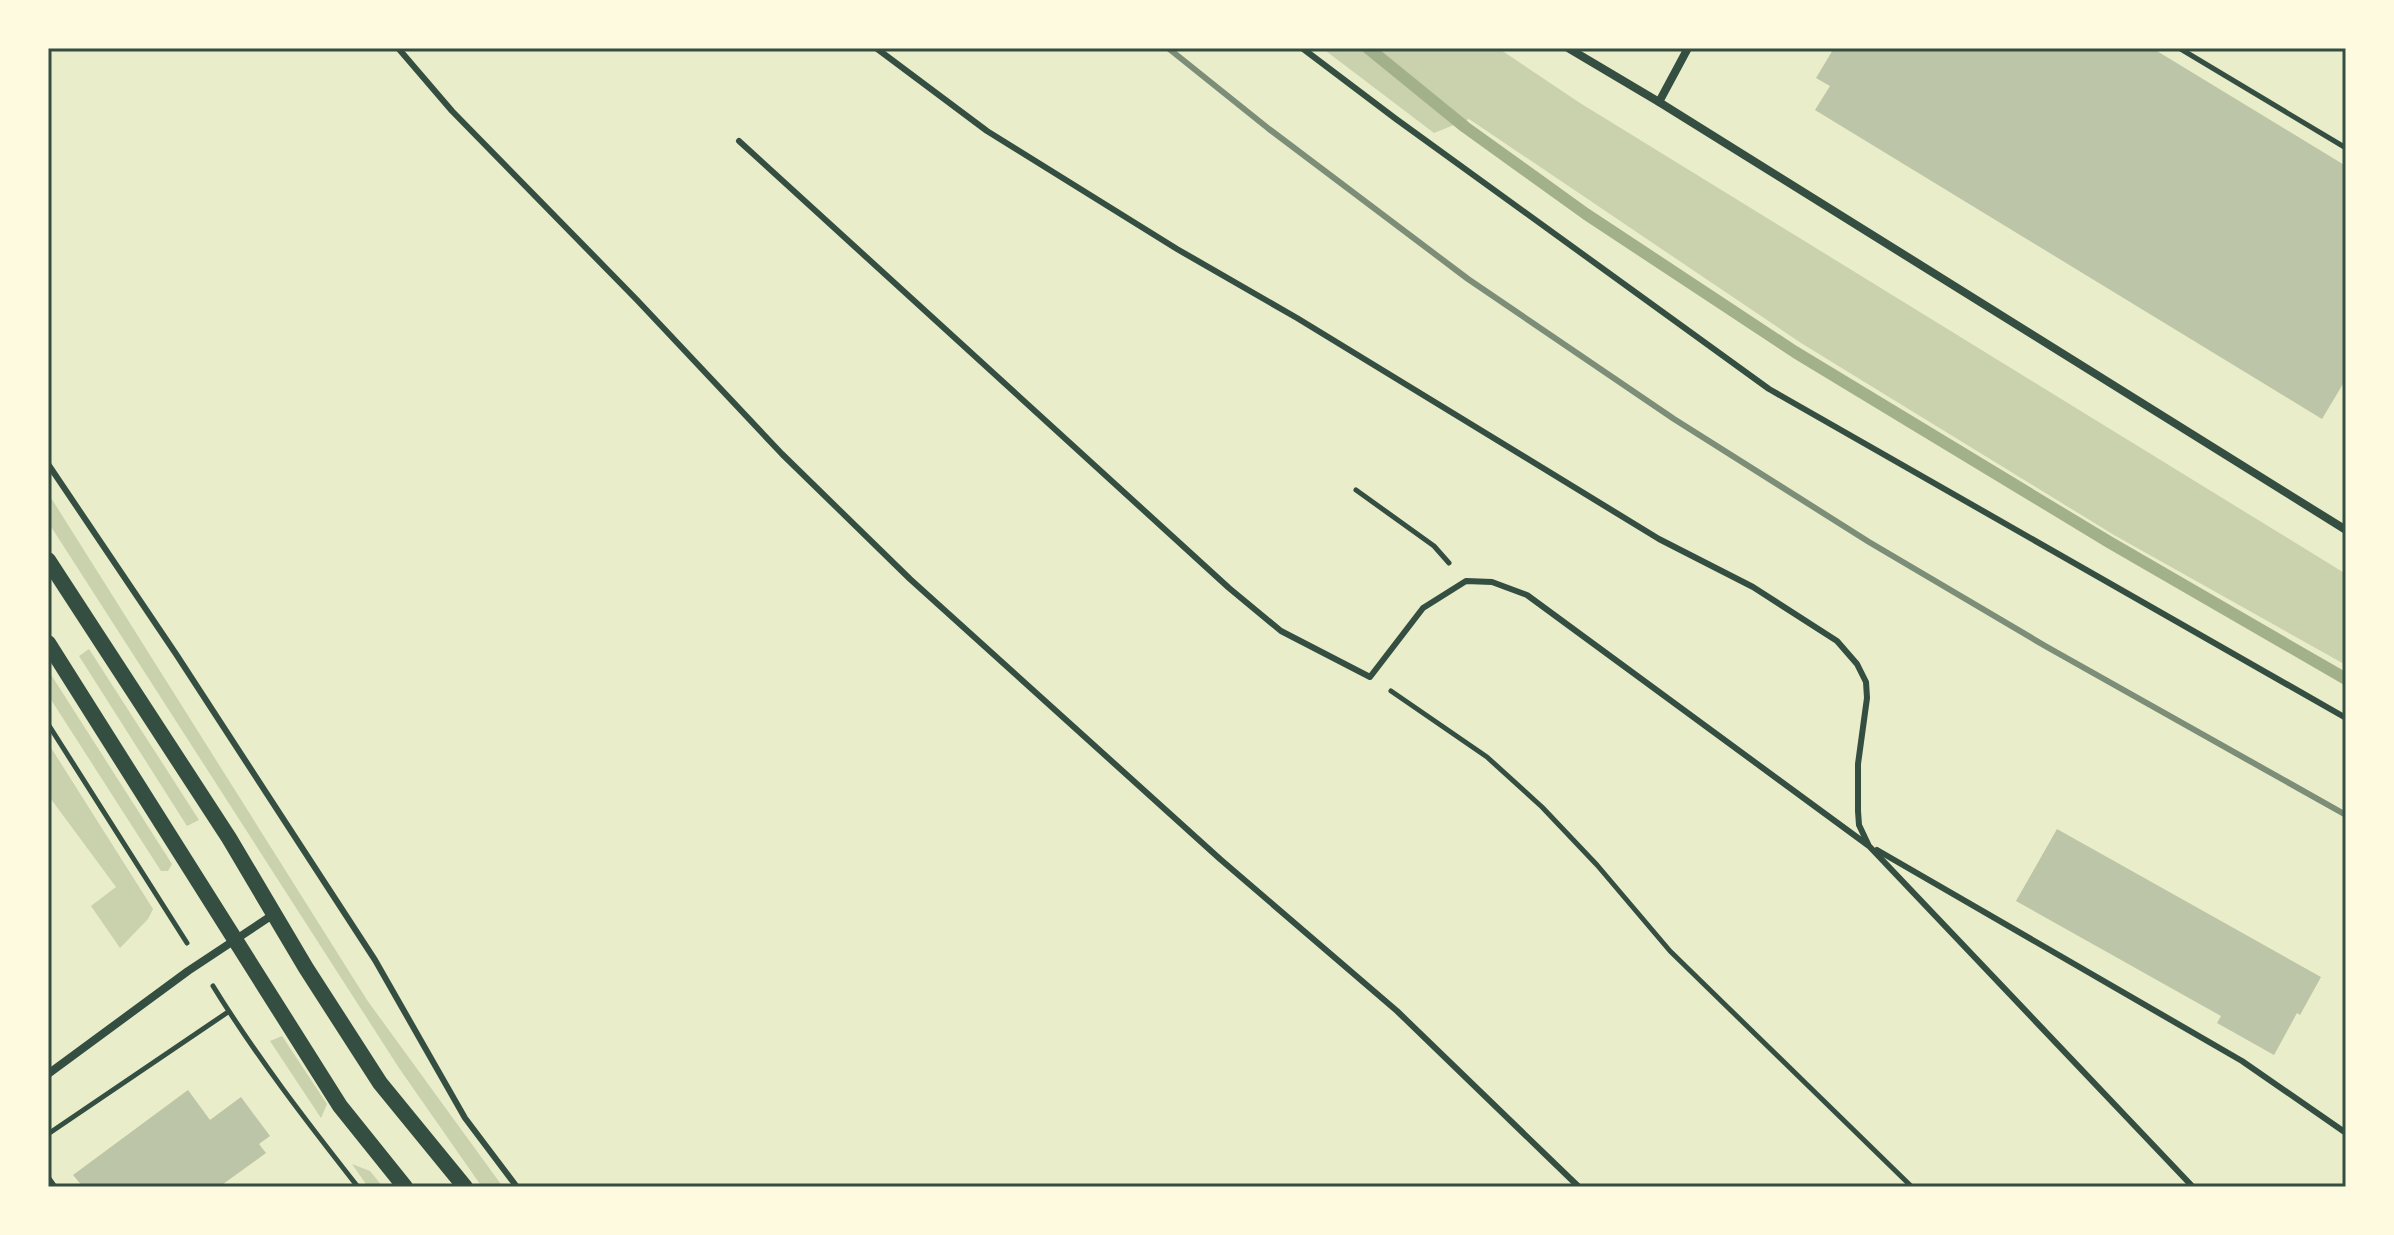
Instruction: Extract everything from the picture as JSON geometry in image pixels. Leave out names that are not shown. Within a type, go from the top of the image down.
[{"type":"main road","points":[[48,560],[229,838],[380,1083],[465,1187]]},
{"type":"main road","points":[[48,643],[340,1106],[405,1187]]},
{"type":"street","points":[[1568,48],[2346,530]]},
{"type":"street","points":[[1659,102],[1688,48]]},
{"type":"street","points":[[48,1074],[188,971],[274,914]]},
{"type":"lane","points":[[398,48],[452,111],[782,454],[899,568],[1220,859],[1397,1011],[1579,1187]]},
{"type":"lane","points":[[876,48],[987,131],[1177,249],[1297,318],[1659,539],[1753,587],[1837,641],[1857,664],[1866,682],[1867,698],[1858,764],[1858,811],[1859,825],[1869,846],[2193,1187]]},
{"type":"lane","points":[[1302,48],[1769,389],[2346,718]]},
{"type":"lane","points":[[739,141],[1229,588],[1281,631],[1370,677],[1423,608],[1466,581],[1492,582],[1527,595],[1869,846],[2242,1061],[2346,1133]]},
{"type":"lane","points":[[48,464],[375,960],[465,1118],[517,1187]]},
{"type":"path","points":[[2179,48],[2346,148]]},
{"type":"path","points":[[1356,490],[1434,546],[1466,581]]},
{"type":"path","points":[[1370,677],[1487,757],[1542,807],[1597,865],[1670,951],[1912,1187]]},
{"type":"path","points":[[48,1134],[228,1012]]},
{"type":"path","points":[[48,1177],[55,1187]]},
{"type":"green space","points":[[1322,48],[1498,48],[1580,103],[2346,574],[2346,665],[2114,535],[1801,343],[1469,119],[1434,133]]},
{"type":"green space","points":[[48,493],[367,1000],[503,1187],[482,1187],[399,1068],[48,522]]},
{"type":"green space","points":[[89,649],[199,820],[187,826],[79,656]]},
{"type":"green space","points":[[48,670],[172,864],[168,871],[161,871],[48,695]]},
{"type":"green space","points":[[48,743],[153,909],[148,919],[120,948],[91,906],[116,887],[48,795]]},
{"type":"green space","points":[[282,1036],[327,1104],[321,1118],[270,1041]]},
{"type":"green space","points":[[352,1164],[370,1171],[383,1187],[368,1187]]},
{"type":"building","points":[[1834,48],[2152,48],[2346,166],[2346,379],[2322,419],[1815,110],[1830,86],[1816,78]]},
{"type":"building","points":[[2057,829],[2321,977],[2274,1055],[2217,1023],[2221,1016],[2016,901]]},
{"type":"building","points":[[188,1090],[210,1120],[241,1097],[270,1136],[259,1144],[266,1153],[219,1187],[83,1187],[73,1175]]},
{"type":"waterway","points":[[1368,48],[1465,127],[1586,214],[1795,352],[2109,542],[2346,679]]},
{"type":"railway","points":[[1168,48],[1269,129],[1468,279],[1674,419],[1869,542],[2047,647],[2346,815]]}]
